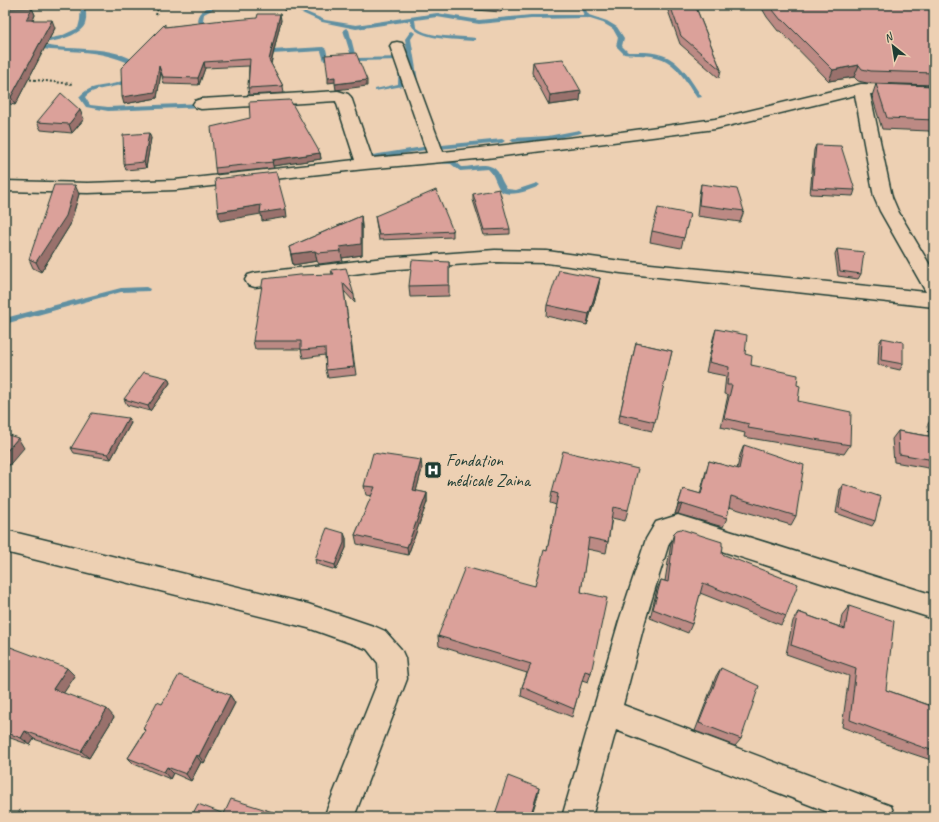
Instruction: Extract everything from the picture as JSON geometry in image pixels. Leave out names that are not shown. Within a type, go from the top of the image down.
[{"type":"street","points":[[397,46],[437,158]]},
{"type":"street","points":[[861,89],[883,197],[889,211],[934,289]]},
{"type":"street","points":[[5,186],[88,188],[175,185],[365,164],[437,158],[621,137],[715,124],[861,89],[934,91]]},
{"type":"street","points":[[201,104],[338,96],[343,97],[365,164]]},
{"type":"street","points":[[255,280],[384,264],[495,256],[547,257],[621,267],[934,300]]},
{"type":"street","points":[[577,817],[632,621],[658,539],[665,529],[678,526],[934,607]]},
{"type":"street","points":[[5,541],[308,616],[376,640],[391,658],[393,679],[339,817]]},
{"type":"street","points":[[607,713],[880,817]]},
{"type":"path","points":[[156,15],[159,5]]},
{"type":"path","points":[[284,5],[285,12]]},
{"type":"path","points":[[24,78],[73,84]]},
{"type":"building","points":[[670,5],[695,5],[721,70],[681,36]]},
{"type":"building","points":[[769,5],[934,5],[934,73],[871,71],[862,69],[859,65],[833,70],[783,20],[781,20]]},
{"type":"building","points":[[32,8],[26,20],[52,20],[11,97],[5,96],[5,9]]},
{"type":"building","points":[[258,14],[280,14],[269,60],[283,86],[248,88],[250,59],[204,62],[198,78],[163,77],[159,66],[155,92],[122,97],[121,68],[165,24],[165,27],[223,20],[257,18]]},
{"type":"building","points":[[356,53],[367,80],[335,84],[335,77],[328,78],[325,55]]},
{"type":"building","points":[[563,59],[581,91],[550,95],[533,62]]},
{"type":"building","points":[[876,84],[934,86],[934,120],[887,118]]},
{"type":"building","points":[[61,93],[80,110],[69,124],[37,122]]},
{"type":"building","points":[[290,100],[320,153],[272,160],[273,162],[215,168],[211,127],[250,118],[249,102]]},
{"type":"building","points":[[149,133],[144,162],[124,164],[123,135]]},
{"type":"building","points":[[816,145],[841,146],[855,190],[812,188]]},
{"type":"building","points":[[276,172],[286,209],[260,213],[261,205],[218,212],[215,179]]},
{"type":"building","points":[[701,184],[737,189],[744,211],[699,205]]},
{"type":"building","points":[[54,185],[75,185],[66,216],[36,262],[29,259]]},
{"type":"building","points":[[499,189],[510,229],[484,230],[473,194]]},
{"type":"building","points":[[436,190],[453,231],[379,235],[375,216]]},
{"type":"building","points":[[658,208],[690,214],[684,238],[652,231]]},
{"type":"building","points":[[361,216],[361,244],[340,247],[341,251],[318,253],[315,251],[291,254],[289,247]]},
{"type":"building","points":[[837,249],[864,252],[861,274],[840,271]]},
{"type":"building","points":[[412,260],[449,262],[449,285],[409,286]]},
{"type":"building","points":[[346,268],[354,295],[343,283],[354,367],[326,370],[325,348],[301,350],[301,341],[253,341],[263,279],[299,275],[334,274],[331,270]]},
{"type":"building","points":[[559,270],[600,278],[589,314],[547,305]]},
{"type":"building","points":[[716,329],[747,335],[745,354],[752,356],[751,365],[798,375],[797,385],[800,386],[798,401],[851,412],[850,445],[748,428],[749,424],[724,418],[732,385],[727,385],[729,367],[709,362]]},
{"type":"building","points":[[882,338],[903,342],[903,364],[881,360]]},
{"type":"building","points":[[636,343],[672,351],[655,422],[620,414]]},
{"type":"building","points":[[144,372],[168,378],[148,406],[124,399]]},
{"type":"building","points":[[92,413],[128,418],[108,454],[71,448]]},
{"type":"building","points":[[898,431],[934,437],[934,460],[899,454]]},
{"type":"building","points":[[5,434],[18,438],[5,453]]},
{"type":"building","points":[[744,445],[804,465],[796,516],[731,496],[727,518],[682,504],[678,505],[683,489],[701,494],[709,461],[739,469]]},
{"type":"building","points":[[563,451],[638,469],[628,510],[613,507],[608,542],[589,538],[581,592],[607,598],[591,673],[585,671],[574,709],[522,687],[531,664],[438,636],[465,567],[535,586],[544,550],[547,551],[558,494],[552,492]]},
{"type":"building","points":[[373,453],[421,460],[413,490],[427,493],[407,547],[355,535],[375,487],[364,486]]},
{"type":"building","points":[[843,484],[881,497],[875,521],[839,508]]},
{"type":"building","points":[[327,528],[344,533],[344,543],[335,565],[315,559]]},
{"type":"building","points":[[681,529],[722,542],[722,554],[798,584],[786,616],[703,583],[692,624],[653,609],[661,580],[668,582],[674,533]]},
{"type":"building","points":[[849,606],[894,621],[886,690],[934,707],[934,751],[850,720],[856,668],[791,645],[798,612],[845,629]]},
{"type":"building","points":[[5,645],[67,668],[53,689],[107,709],[81,751],[25,731],[21,738],[5,732]]},
{"type":"building","points":[[721,668],[759,686],[741,739],[699,723]]},
{"type":"building","points":[[179,675],[230,695],[199,756],[196,755],[186,774],[167,767],[164,772],[128,758],[146,730],[143,729],[157,702],[162,704]]},
{"type":"building","points":[[508,776],[539,788],[530,817],[494,817]]},
{"type":"building","points":[[231,799],[289,817],[191,817],[198,804],[224,814]]},
{"type":"building","points":[[20,810],[34,817],[16,817]]},
{"type":"waterway","points":[[38,42],[70,35],[80,29],[83,20],[83,5]]},
{"type":"waterway","points":[[202,32],[205,26],[200,20],[202,14],[204,11],[219,5]]},
{"type":"waterway","points":[[286,5],[324,21],[356,27],[437,15],[479,22],[531,17],[587,16]]},
{"type":"waterway","points":[[581,5],[587,16]]},
{"type":"waterway","points":[[587,16],[605,22],[615,28],[621,38],[619,46],[626,53],[656,55],[672,63],[687,79],[699,97]]},
{"type":"waterway","points":[[412,19],[417,30],[428,34],[444,37],[473,39]]},
{"type":"waterway","points":[[346,30],[354,58],[348,58]]},
{"type":"waterway","points":[[412,33],[408,39],[415,81]]},
{"type":"waterway","points":[[36,45],[43,48],[104,53],[116,56],[137,65]]},
{"type":"waterway","points":[[272,52],[323,49],[326,60],[337,59]]},
{"type":"waterway","points":[[356,65],[355,60],[402,58],[401,85],[377,90]]},
{"type":"waterway","points":[[131,79],[117,85],[93,89],[85,93],[82,97],[88,106],[108,109],[204,105]]},
{"type":"waterway","points":[[513,140],[548,138],[579,132]]},
{"type":"waterway","points":[[437,139],[440,147],[502,141]]},
{"type":"waterway","points":[[366,158],[429,148]]},
{"type":"waterway","points":[[437,162],[453,162],[460,169],[469,169]]},
{"type":"waterway","points":[[470,169],[482,167],[490,168],[495,173],[505,191],[516,192],[537,185]]},
{"type":"waterway","points":[[5,321],[121,290],[146,289]]},
{"type":"place","name":"Fondation médicale Zaina","points":[[433,470]]}]
